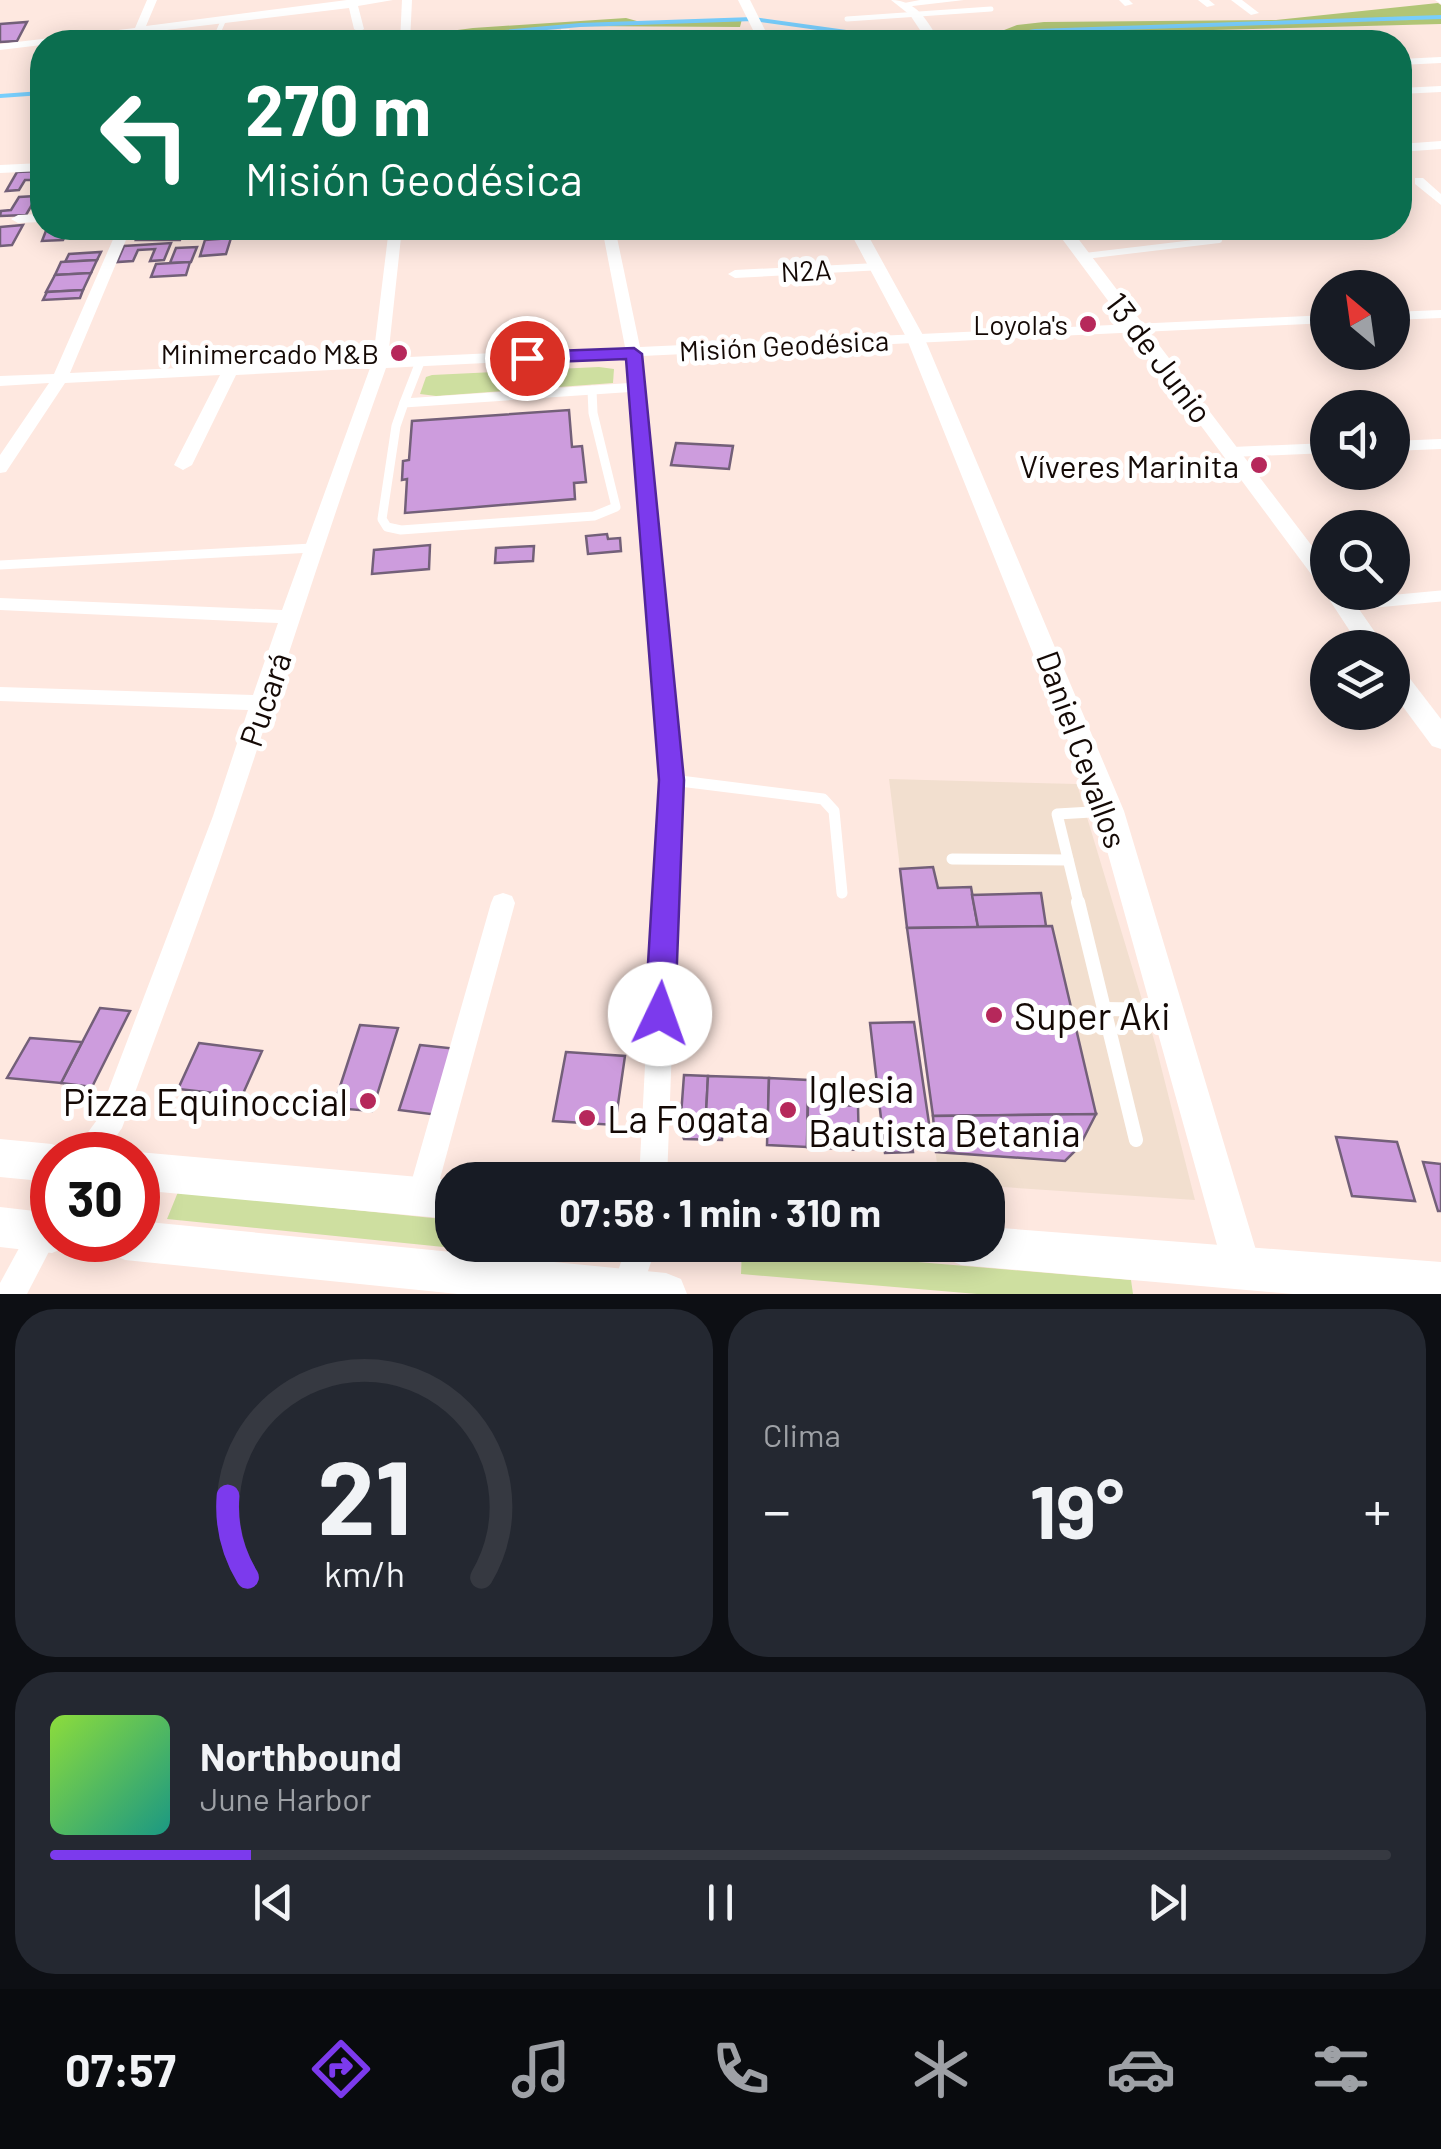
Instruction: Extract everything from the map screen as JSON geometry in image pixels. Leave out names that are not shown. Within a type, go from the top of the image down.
[{"type":"main road","points":[[0,1158],[30,1161]]},
{"type":"main road","points":[[160,1173],[435,1199]]},
{"type":"main road","points":[[0,1227],[30,1227]]},
{"type":"main road","points":[[160,1244],[639,1293]]},
{"type":"main road","points":[[1005,1251],[1244,1282],[1441,1282]]},
{"type":"street","points":[[139,30],[152,0]]},
{"type":"street","points":[[139,30],[298,5],[388,0]]},
{"type":"street","points":[[405,30],[406,0]]},
{"type":"street","points":[[744,0],[757,30]]},
{"type":"street","points":[[906,6],[958,0]]},
{"type":"street","points":[[1236,0],[1254,12]]},
{"type":"street","points":[[352,2],[359,29]]},
{"type":"street","points":[[906,6],[925,30]]},
{"type":"street","points":[[0,47],[30,43]]},
{"type":"street","points":[[1412,61],[1441,60]]},
{"type":"street","points":[[1412,90],[1441,88]]},
{"type":"street","points":[[1412,147],[1441,145]]},
{"type":"street","points":[[0,168],[30,167]]},
{"type":"street","points":[[1419,182],[1441,201]]},
{"type":"street","points":[[18,220],[30,219]]},
{"type":"street","points":[[0,468],[60,378],[119,240]]},
{"type":"street","name":"Pucará","points":[[105,1132],[262,703],[312,548],[380,363],[393,240]]},
{"type":"street","points":[[610,240],[638,388],[671,780],[654,1162]]},
{"type":"street","name":"Daniel Cevallos","points":[[863,240],[915,337],[1032,612],[1110,810],[1170,1010],[1244,1282]]},
{"type":"street","name":"13 de Junio","points":[[1072,240],[1310,559]]},
{"type":"street","name":"N2A","points":[[735,274],[877,266]]},
{"type":"street","points":[[1410,315],[1441,314]]},
{"type":"street","name":"Misión Geodésica","points":[[0,381],[1310,320]]},
{"type":"street","points":[[183,464],[231,370]]},
{"type":"street","points":[[1410,445],[1441,444]]},
{"type":"street","points":[[1232,452],[1310,449]]},
{"type":"street","points":[[0,604],[292,617]]},
{"type":"street","points":[[0,694],[262,703]]},
{"type":"street","points":[[1410,697],[1441,739]]},
{"type":"street","points":[[445,1162],[503,903]]},
{"type":"street","points":[[11,1294],[30,1261]]},
{"type":"street","points":[[639,1293],[641,1262]]},
{"type":"lane","points":[[847,18],[906,6],[991,9]]},
{"type":"lane","points":[[219,30],[224,19]]},
{"type":"lane","points":[[1085,256],[1219,240]]},
{"type":"lane","points":[[420,362],[403,398],[396,426],[382,519],[387,526],[402,530],[594,516],[616,507],[593,413],[592,390]]},
{"type":"lane","points":[[404,403],[638,388]]},
{"type":"lane","points":[[0,565],[312,548]]},
{"type":"lane","points":[[1410,597],[1441,596]]},
{"type":"lane","points":[[671,780],[806,794],[823,800],[834,811],[842,892]]},
{"type":"lane","points":[[1110,810],[1057,813],[1136,1140]]},
{"type":"lane","points":[[952,859],[1068,860]]},
{"type":"lane","points":[[1105,1009],[1170,1010]]},
{"type":"shaded area","points":[[889,779],[1077,784],[1155,1043],[1195,1200],[1005,1187],[1005,1162],[937,1162]]},
{"type":"green space","points":[[1441,5],[1441,24],[1004,30],[1044,22],[1276,20]]},
{"type":"green space","points":[[626,18],[644,23],[742,19],[740,27],[458,30]]},
{"type":"green space","points":[[614,369],[613,383],[420,394],[426,377],[432,375]]},
{"type":"green space","points":[[178,1192],[435,1218],[435,1246],[167,1219]]},
{"type":"green space","points":[[741,1262],[919,1262],[1131,1280],[1133,1294],[977,1294],[741,1274]]},
{"type":"building","points":[[27,22],[17,41],[0,42],[0,24]]},
{"type":"building","points":[[30,171],[30,180],[25,180],[19,190],[6,191],[17,172]]},
{"type":"building","points":[[30,196],[26,215],[0,216],[1,211],[11,210],[19,197]]},
{"type":"building","points":[[23,225],[12,245],[0,246],[0,227]]},
{"type":"building","points":[[205,240],[230,240],[226,254],[200,256]]},
{"type":"building","points":[[171,243],[164,260],[150,261],[155,249],[138,250],[133,261],[117,262],[124,246]]},
{"type":"building","points":[[197,247],[191,262],[170,263],[176,248]]},
{"type":"building","points":[[101,252],[97,260],[65,262],[69,254]]},
{"type":"building","points":[[97,260],[91,273],[55,275],[61,262]]},
{"type":"building","points":[[190,262],[186,275],[151,277],[156,264]]},
{"type":"building","points":[[91,273],[83,290],[46,292],[55,275]]},
{"type":"building","points":[[83,290],[80,298],[43,300],[47,292]]},
{"type":"building","points":[[569,410],[572,447],[582,446],[586,482],[574,483],[575,499],[405,513],[407,479],[402,480],[403,461],[409,460],[412,421]]},
{"type":"building","points":[[676,443],[733,446],[729,469],[671,465]]},
{"type":"building","points":[[607,534],[608,539],[620,538],[621,551],[588,554],[586,536]]},
{"type":"building","points":[[430,545],[429,569],[372,574],[374,550]]},
{"type":"building","points":[[534,546],[533,561],[495,563],[496,548]]},
{"type":"building","points":[[933,867],[938,888],[971,887],[978,927],[907,928],[900,869]]},
{"type":"building","points":[[1041,893],[1046,926],[978,927],[972,895]]},
{"type":"building","points":[[1052,926],[1096,1114],[933,1116],[907,928]]},
{"type":"building","points":[[100,1008],[130,1011],[92,1087],[61,1083]]},
{"type":"building","points":[[914,1022],[930,1130],[910,1131],[913,1152],[885,1153],[870,1023]]},
{"type":"building","points":[[360,1025],[398,1028],[372,1111],[333,1108]]},
{"type":"building","points":[[30,1038],[82,1042],[61,1083],[7,1078]]},
{"type":"building","points":[[199,1043],[262,1051],[242,1096],[178,1089]]},
{"type":"building","points":[[420,1045],[458,1049],[438,1115],[399,1110]]},
{"type":"building","points":[[566,1052],[625,1056],[615,1125],[553,1121]]},
{"type":"building","points":[[684,1075],[708,1076],[706,1114],[723,1114],[722,1140],[684,1139],[680,1129]]},
{"type":"building","points":[[708,1076],[769,1078],[768,1116],[706,1114]]},
{"type":"building","name":"Iglesia Bautista Betania","points":[[769,1078],[808,1080],[807,1147],[767,1145]]},
{"type":"building","points":[[808,1103],[858,1106],[859,1150],[807,1147]]},
{"type":"building","points":[[1096,1114],[1079,1147],[1065,1161],[936,1152],[933,1116]]},
{"type":"building","points":[[1336,1137],[1397,1142],[1415,1201],[1352,1196]]},
{"type":"building","points":[[1423,1162],[1441,1164],[1441,1211],[1438,1211]]},
{"type":"waterway","points":[[1064,30],[1441,17]]},
{"type":"waterway","points":[[525,30],[753,19],[832,30]]},
{"type":"waterway","points":[[0,96],[30,94]]},
{"type":"place","name":"Loyola's","points":[[1088,324]]},
{"type":"place","name":"Minimercado M&B","points":[[399,353]]},
{"type":"place","name":"Víveres Marinita","points":[[1259,465]]},
{"type":"place","name":"Super Aki","points":[[994,1015]]},
{"type":"place","name":"Pizza Equinoccial","points":[[368,1101]]},
{"type":"place","name":"Iglesia Bautista Betania","points":[[788,1110]]},
{"type":"place","name":"La Fogata","points":[[587,1118]]},
{"type":"route","points":[[527,358],[634,354],[671,780],[660,1014]]}]
